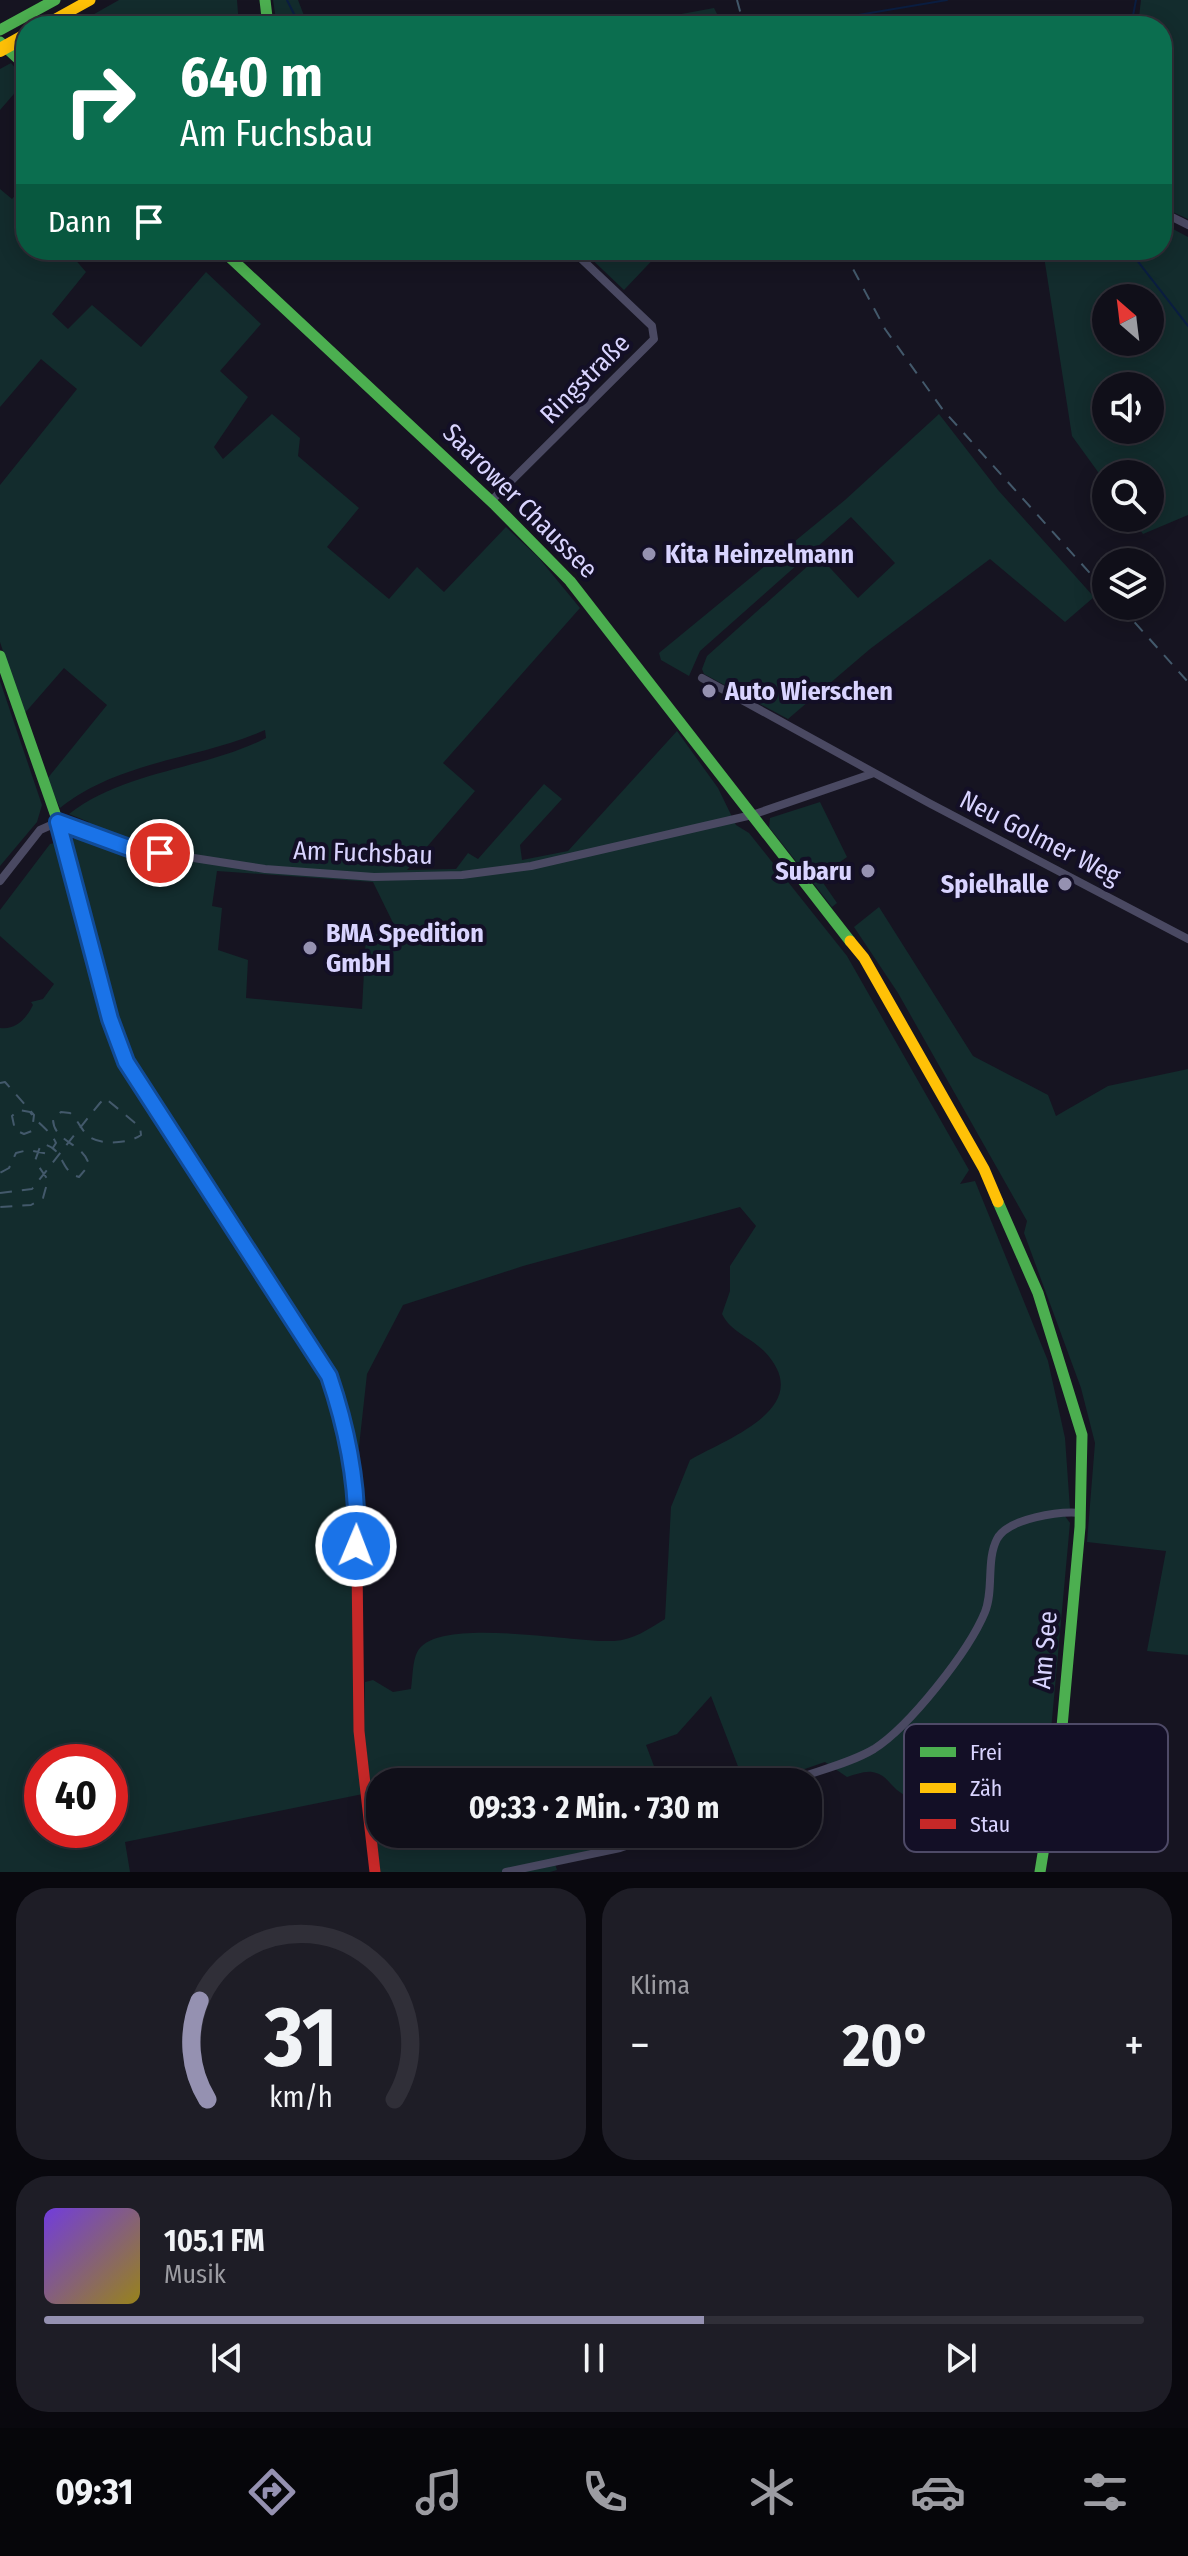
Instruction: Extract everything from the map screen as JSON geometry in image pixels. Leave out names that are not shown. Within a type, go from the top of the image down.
[{"type":"main road","points":[[26,16],[55,0]]},
{"type":"main road","points":[[61,16],[90,0]]},
{"type":"main road","points":[[0,42],[16,57]]},
{"type":"main road","name":"Saarower Chaussee","points":[[233,260],[491,501],[570,581],[864,958],[888,995],[990,1183],[1038,1293],[1077,1414],[1083,1458],[1081,1520]]},
{"type":"main road","points":[[0,656],[58,822],[110,1019],[126,1062],[329,1376],[344,1421],[356,1485],[359,1731],[375,1872]]},
{"type":"main road","name":"Am See","points":[[1062,1724],[1081,1520]]},
{"type":"main road","name":"Am See","points":[[1040,1872],[1043,1852]]},
{"type":"street","name":"Ringstraße","points":[[491,501],[654,339],[652,326],[583,260]]},
{"type":"street","name":"Neu Golmer Weg","points":[[702,678],[1188,939]]},
{"type":"street","points":[[752,815],[874,773]]},
{"type":"street","name":"Am Fuchsbau","points":[[58,822],[129,848],[265,869],[398,877],[462,875],[531,866],[752,815]]},
{"type":"street","points":[[0,881],[40,830],[58,822]]},
{"type":"street","points":[[822,1769],[872,1750],[895,1733],[959,1658],[986,1610],[996,1540],[1006,1528],[1058,1511],[1081,1520]]},
{"type":"street","points":[[506,1872],[617,1848]]},
{"type":"green space","points":[[119,0],[237,0],[238,16],[91,16]]},
{"type":"green space","points":[[273,0],[298,0],[304,16],[275,16]]},
{"type":"green space","points":[[1141,0],[1188,0],[1188,219],[1172,212],[1172,16],[1139,16]]},
{"type":"green space","points":[[714,8],[718,16],[670,16]]},
{"type":"green space","points":[[11,63],[16,69],[16,92],[0,110],[0,69]]},
{"type":"green space","points":[[0,189],[12,199],[16,194],[16,260],[76,260],[86,272],[52,314],[68,329],[92,305],[141,347],[206,272],[261,324],[220,371],[248,397],[214,447],[223,459],[272,414],[300,438],[298,456],[359,508],[327,547],[389,599],[417,567],[444,592],[506,527],[538,557],[580,608],[443,763],[475,791],[407,870],[456,869],[468,853],[478,859],[544,784],[562,799],[520,845],[522,860],[568,851],[677,731],[718,788],[736,825],[749,833],[847,956],[969,1170],[960,1184],[975,1181],[1048,1361],[1065,1438],[1070,1509],[1062,1512],[1070,1523],[1052,1724],[904,1724],[904,1795],[876,1773],[847,1777],[825,1762],[808,1768],[739,1768],[711,1696],[677,1734],[646,1745],[655,1768],[368,1768],[364,1732],[365,1682],[373,1680],[393,1692],[411,1689],[417,1652],[434,1639],[483,1633],[614,1641],[634,1636],[665,1619],[671,1507],[690,1460],[762,1418],[781,1389],[778,1371],[764,1351],[730,1325],[722,1314],[730,1291],[730,1266],[756,1226],[740,1207],[523,1266],[403,1305],[367,1374],[354,1492],[363,1794],[128,1841],[128,1744],[24,1744],[24,1848],[126,1848],[130,1872],[0,1872],[0,1028],[20,1022],[33,1005],[31,1002],[43,999],[54,984],[0,936],[0,910],[50,844],[83,837],[89,822],[69,814],[91,799],[140,779],[242,749],[266,738],[265,730],[134,770],[83,792],[60,808],[47,779],[107,705],[64,668],[24,714],[0,642],[0,485],[77,389],[41,359],[0,407]],"holes":[[[217,871],[373,882],[398,933],[366,935],[362,1009],[246,998],[248,960],[218,950],[222,908],[212,906]]]},
{"type":"green space","points":[[1172,228],[1188,237],[1188,515],[1164,525],[1164,460],[1092,460],[1092,464],[1072,436],[1045,260],[1172,260]]},
{"type":"green space","points":[[592,260],[652,260],[624,290]]},
{"type":"green space","points":[[939,414],[998,490],[1092,595],[1092,599],[1065,622],[990,559],[870,649],[788,719],[704,674],[702,669],[707,656],[819,556],[858,598],[895,563],[851,517],[700,651],[689,676],[661,660],[659,653],[845,500]]},
{"type":"green space","points":[[0,681],[42,805],[37,822],[0,866]]},
{"type":"green space","points":[[820,802],[847,857],[819,877],[837,903],[832,907],[769,827],[770,818]]},
{"type":"green space","points":[[879,907],[973,1056],[1048,1095],[1056,1116],[1108,1086],[1188,1069],[1188,1655],[1147,1651],[1166,1551],[1087,1542],[1095,1443],[1081,1388],[1024,1233],[1027,1221],[898,993],[854,927]]},
{"type":"green space","points":[[377,1848],[599,1848],[554,1861],[557,1870],[550,1872],[380,1872]]},
{"type":"waterway","points":[[287,0],[295,16]]},
{"type":"waterway","points":[[852,16],[947,0]]},
{"type":"waterway","points":[[1133,16],[1136,0]]},
{"type":"waterway","points":[[1137,260],[1188,326]]},
{"type":"railway","points":[[737,0],[741,16]]},
{"type":"railway","points":[[848,260],[885,329],[943,410],[1092,575]]},
{"type":"railway","points":[[1133,620],[1188,682]]},
{"type":"railway","points":[[0,1083],[5,1082],[34,1115],[32,1131],[24,1134],[15,1130],[12,1116],[19,1110],[30,1112],[33,1116],[36,1120],[51,1135],[56,1143],[49,1154],[28,1150],[16,1153],[9,1168],[0,1173]]},
{"type":"railway","points":[[0,1193],[32,1189],[41,1178],[49,1167],[58,1156],[66,1146],[74,1135],[83,1124],[91,1114],[105,1098],[140,1127],[141,1135],[136,1138],[105,1142],[91,1138],[86,1134],[82,1129],[80,1126],[78,1123],[77,1120],[70,1113],[61,1112],[53,1119],[54,1127],[63,1138],[69,1142],[81,1152],[89,1165],[79,1177],[68,1170],[62,1159],[58,1154],[54,1149],[41,1144],[35,1161],[48,1180],[43,1198],[31,1205],[0,1207]]},
{"type":"traffic: fast","points":[[26,16],[55,0]]},
{"type":"traffic: fast","points":[[265,0],[267,16]]},
{"type":"traffic: fast","points":[[0,30],[16,21]]},
{"type":"traffic: fast","points":[[0,42],[16,57]]},
{"type":"traffic: fast","points":[[233,260],[494,504],[570,581],[850,941]]},
{"type":"traffic: fast","points":[[0,656],[58,822],[110,1019],[126,1062],[329,1376],[343,1424],[351,1469],[357,1564]]},
{"type":"traffic: fast","points":[[998,1202],[1038,1293],[1082,1435],[1080,1527],[1062,1724]]},
{"type":"traffic: fast","points":[[1040,1872],[1043,1852]]},
{"type":"traffic: slow","points":[[61,16],[90,0]]},
{"type":"traffic: slow","points":[[0,50],[16,41]]},
{"type":"traffic: slow","points":[[850,941],[864,958],[984,1169],[998,1202]]},
{"type":"traffic: jam","points":[[357,1564],[359,1731],[375,1872]]},
{"type":"place","name":"Kita Heinzelmann","points":[[649,554]]},
{"type":"place","name":"Auto Wierschen","points":[[709,691]]},
{"type":"place","name":"Subaru","points":[[868,871]]},
{"type":"place","name":"Spielhalle","points":[[1065,884]]},
{"type":"place","name":"BMA Spedition GmbH","points":[[310,948]]},
{"type":"route","points":[[160,853],[129,848],[58,822],[110,1019],[126,1062],[329,1376],[344,1421],[356,1485],[356,1546]]}]
